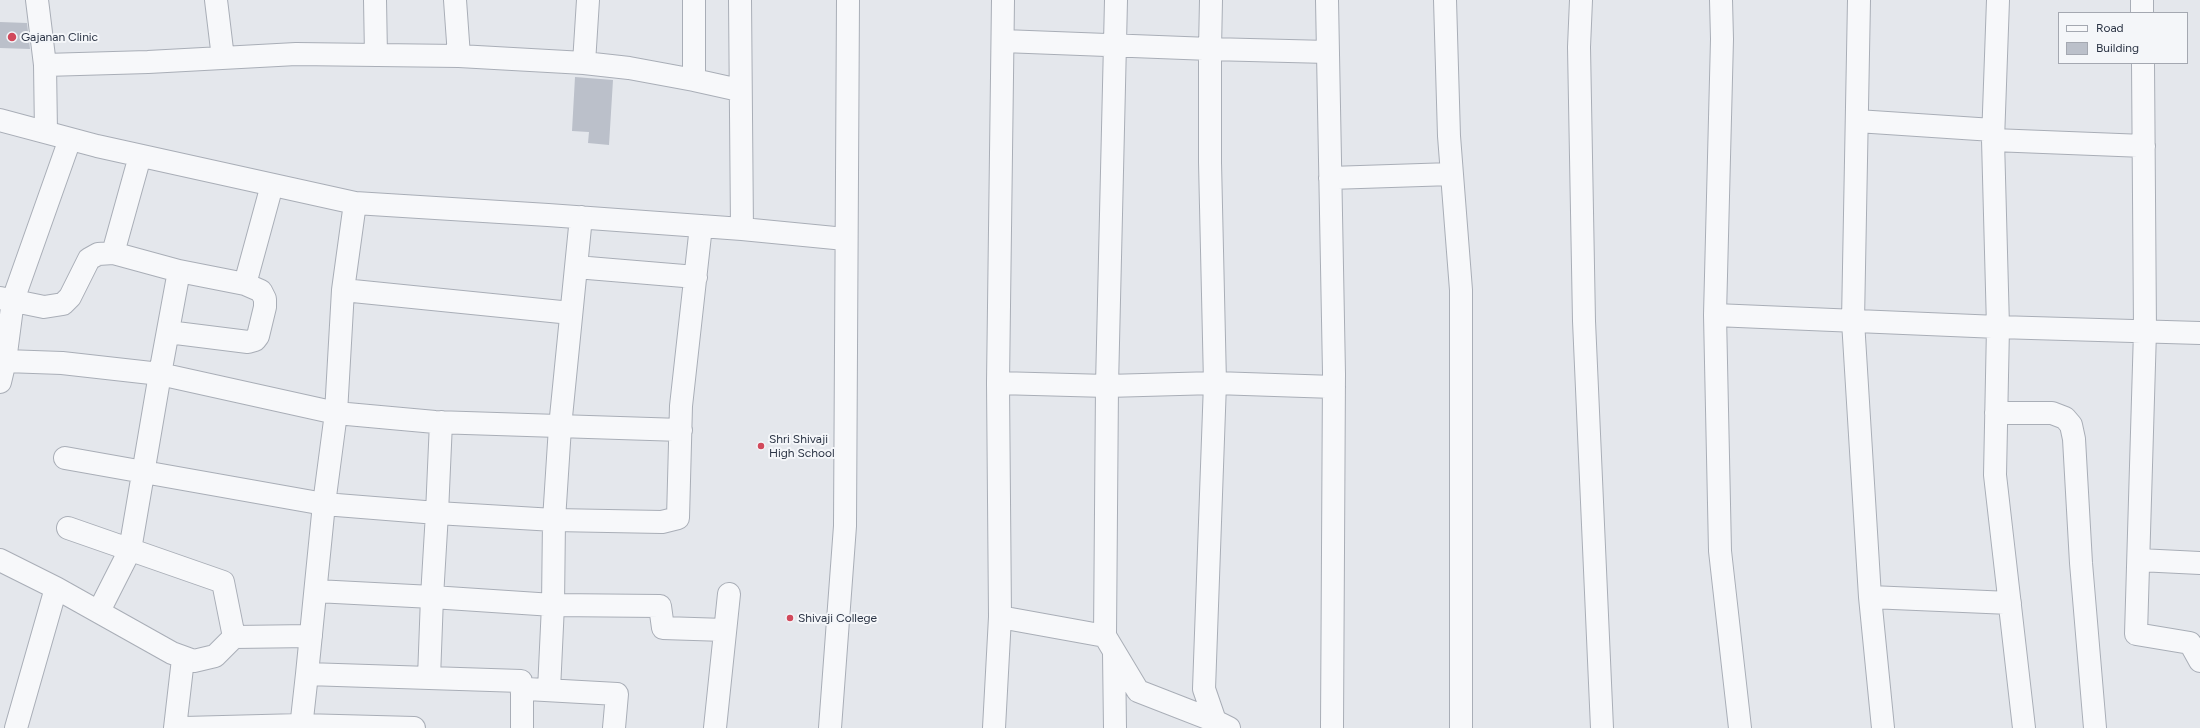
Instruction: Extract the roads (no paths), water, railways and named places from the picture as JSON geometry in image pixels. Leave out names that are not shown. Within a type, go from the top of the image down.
[{"type":"street","points":[[37,0],[45,65],[46,132]]},
{"type":"street","points":[[216,0],[223,58]]},
{"type":"street","points":[[374,0],[376,55]]},
{"type":"street","points":[[455,0],[459,56]]},
{"type":"street","points":[[584,63],[588,0]]},
{"type":"street","points":[[694,0],[694,80]]},
{"type":"street","points":[[740,0],[739,90],[742,230]]},
{"type":"street","points":[[830,728],[845,526],[845,239],[848,0]]},
{"type":"street","points":[[994,728],[1000,617],[998,383],[1003,0]]},
{"type":"street","points":[[1114,728],[1109,644],[1107,386],[1116,0]]},
{"type":"street","points":[[1211,0],[1210,162],[1215,383],[1204,689],[1219,726]]},
{"type":"street","points":[[1327,0],[1334,387],[1332,728]]},
{"type":"street","points":[[1445,0],[1452,174],[1461,290],[1461,728]]},
{"type":"street","points":[[1581,0],[1579,47],[1584,321],[1602,728]]},
{"type":"street","points":[[1721,0],[1722,39],[1715,315],[1720,551],[1740,728]]},
{"type":"street","points":[[1859,0],[1853,321],[1870,597],[1883,728]]},
{"type":"street","points":[[1998,0],[1993,135],[1998,327],[1995,475],[2024,728]]},
{"type":"street","points":[[2142,0],[2142,12]]},
{"type":"street","points":[[1003,41],[1328,52]]},
{"type":"street","points":[[45,65],[296,54],[459,56],[584,63],[629,68],[739,90]]},
{"type":"street","points":[[2143,64],[2145,331],[2136,634],[2190,643],[2200,661]]},
{"type":"street","points":[[0,120],[140,156],[355,203],[581,217],[845,239]]},
{"type":"street","points":[[1857,121],[1993,135],[2144,146]]},
{"type":"street","points":[[70,139],[7,299],[2,373],[62,364],[160,374],[336,413],[441,422],[681,430]]},
{"type":"street","points":[[113,253],[140,156]]},
{"type":"street","points":[[1330,178],[1452,174]]},
{"type":"street","points":[[245,284],[272,185]]},
{"type":"street","points":[[301,727],[324,504],[336,413],[343,290],[355,203]]},
{"type":"street","points":[[549,690],[553,605],[554,520],[560,427],[581,217]]},
{"type":"street","points":[[65,458],[324,504],[554,520],[662,522],[678,518],[681,406],[701,226]]},
{"type":"street","points":[[7,299],[44,307],[63,304],[70,297],[89,259],[98,254],[113,253],[180,271],[245,284],[261,291],[265,299],[266,307],[258,336],[255,340],[248,342],[168,332]]},
{"type":"street","points":[[576,267],[696,277]]},
{"type":"street","points":[[99,611],[130,550],[160,374],[180,271]]},
{"type":"street","points":[[343,290],[571,313]]},
{"type":"street","points":[[1715,315],[1998,327],[2200,333]]},
{"type":"street","points":[[998,383],[1107,386],[1215,383],[1334,387]]},
{"type":"street","points":[[1996,413],[2052,413],[2065,418],[2071,425],[2074,439],[2081,563],[2095,728]]},
{"type":"street","points":[[429,678],[441,422]]},
{"type":"street","points":[[68,528],[223,582],[234,637]]},
{"type":"street","points":[[0,560],[99,611],[184,659],[194,661],[215,656],[234,637],[311,636]]},
{"type":"street","points":[[2139,560],[2200,563]]},
{"type":"street","points":[[16,728],[56,588]]},
{"type":"street","points":[[316,591],[553,605],[660,606],[663,628],[725,630]]},
{"type":"street","points":[[715,728],[729,594]]},
{"type":"street","points":[[1870,597],[2010,603]]},
{"type":"street","points":[[1000,617],[1109,644],[1138,691],[1219,726]]},
{"type":"street","points":[[175,728],[184,659]]},
{"type":"street","points":[[307,674],[521,681],[522,728]]},
{"type":"street","points":[[522,694],[528,689],[616,694],[614,728]]},
{"type":"street","points":[[184,728],[414,728]]},
{"type":"place","name":"Gajanan Clinic","points":[[12,37]]},
{"type":"place","name":"Shri Shivaji High School","points":[[761,446]]},
{"type":"place","name":"Shivaji College","points":[[790,618]]}]
